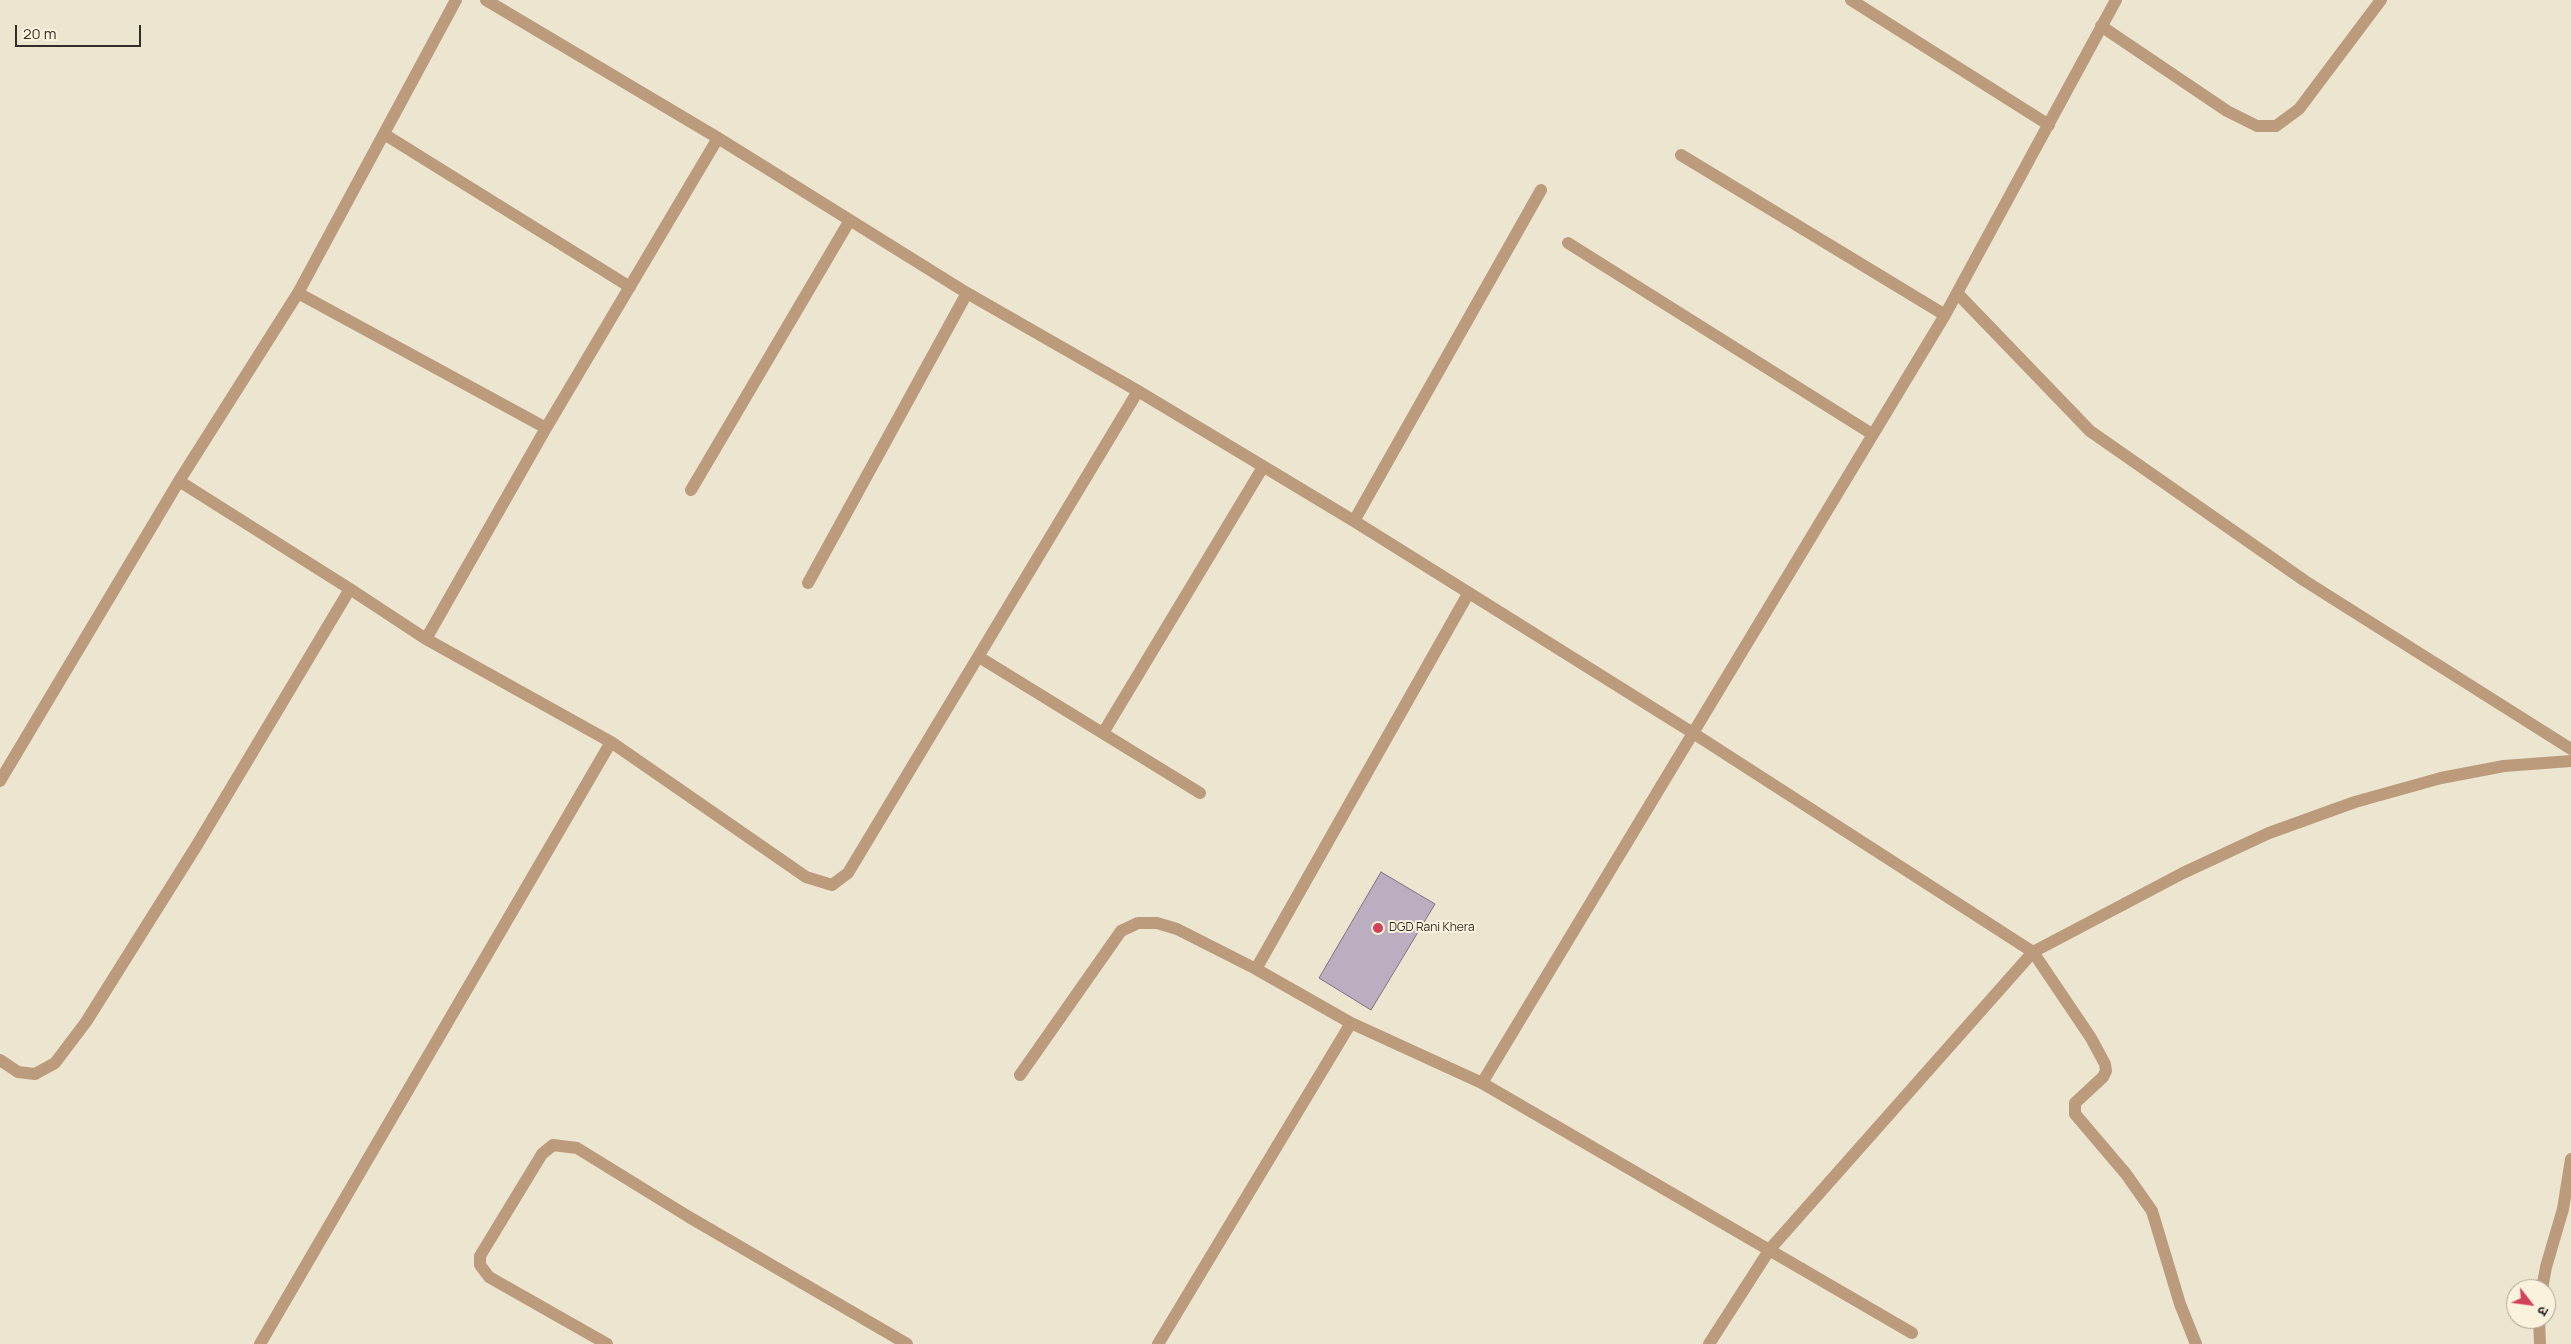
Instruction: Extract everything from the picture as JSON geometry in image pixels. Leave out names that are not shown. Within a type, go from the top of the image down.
[{"type":"street","points":[[0,781],[179,482],[298,293],[456,0]]},
{"type":"street","points":[[486,0],[718,138],[968,293],[1138,391],[1354,521],[1693,733],[2033,952],[2091,1038],[2105,1064],[2106,1071],[2103,1077],[2076,1103],[2075,1114],[2126,1174],[2152,1211],[2180,1304],[2196,1344]]},
{"type":"street","points":[[1851,0],[2049,125]]},
{"type":"street","points":[[1482,1083],[1945,315],[2116,0]]},
{"type":"street","points":[[2101,26],[2227,111],[2257,126],[2276,126],[2299,109],[2381,0]]},
{"type":"street","points":[[384,134],[630,287]]},
{"type":"street","points":[[426,639],[546,428],[718,138]]},
{"type":"street","points":[[1682,155],[1945,315]]},
{"type":"street","points":[[1354,521],[1541,190]]},
{"type":"street","points":[[691,490],[850,220]]},
{"type":"street","points":[[1568,243],[1872,434]]},
{"type":"street","points":[[298,293],[546,428]]},
{"type":"street","points":[[808,583],[968,293]]},
{"type":"street","points":[[1957,293],[2090,431],[2305,581],[2571,749]]},
{"type":"street","points":[[179,482],[426,639],[611,742],[806,877],[832,885],[848,873],[1138,391]]},
{"type":"street","points":[[1104,733],[1263,467]]},
{"type":"street","points":[[0,1060],[18,1072],[35,1074],[55,1063],[81,1029],[197,845],[350,589]]},
{"type":"street","points":[[1256,969],[1468,594]]},
{"type":"street","points":[[979,657],[1200,793]]},
{"type":"street","points":[[260,1344],[611,742]]},
{"type":"street","points":[[1709,1344],[1770,1249],[2033,952],[2183,873],[2269,833],[2338,808],[2441,778],[2504,766],[2571,761]]},
{"type":"street","points":[[1020,1076],[1109,946],[1121,932],[1138,922],[1157,923],[1176,929],[1256,969],[1351,1023],[1482,1083],[1912,1333]]},
{"type":"street","points":[[1158,1344],[1351,1023]]},
{"type":"street","points":[[607,1344],[489,1277],[480,1265],[480,1256],[542,1154],[553,1145],[577,1148],[689,1217],[907,1344]]},
{"type":"street","points":[[2544,1279],[2563,1209],[2571,1159]]},
{"type":"street","points":[[2539,1329],[2540,1344]]},
{"type":"building","points":[[1381,872],[1435,904],[1371,1010],[1319,978]]},
{"type":"place","name":"DGD Rani Khera","points":[[1378,928]]}]
